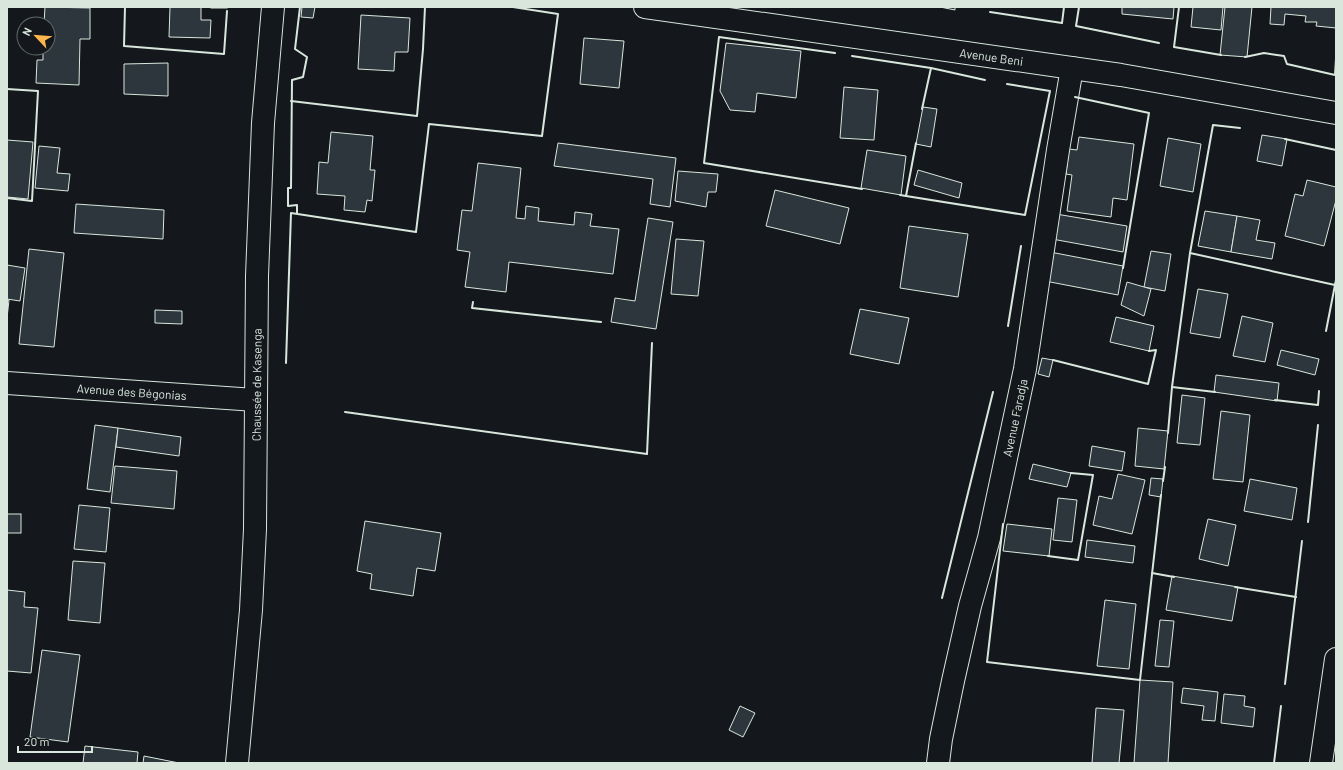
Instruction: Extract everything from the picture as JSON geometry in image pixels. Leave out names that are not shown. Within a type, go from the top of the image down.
[{"type":"street","name":"Chaussée de Kasenga","points":[[237,763],[251,610],[255,529],[257,276],[263,123],[273,7]]},
{"type":"street","name":"Avenue Beni","points":[[646,7],[1121,75],[1336,113]]},
{"type":"street","name":"Avenue Faradja","points":[[938,763],[952,681],[970,606],[989,538],[1024,369],[1072,68]]},
{"type":"street","name":"Avenue des Bégonias","points":[[7,383],[256,400]]},
{"type":"street","points":[[1322,763],[1336,660]]},
{"type":"building","points":[[45,7],[90,8],[90,39],[80,39],[79,85],[36,83],[37,60],[43,60],[43,56],[56,56],[56,16],[44,16]]},
{"type":"building","points":[[170,7],[201,7],[201,20],[211,20],[210,38],[169,37]]},
{"type":"building","points":[[227,7],[227,8],[211,8]]},
{"type":"building","points":[[302,7],[315,7],[313,18],[301,17]]},
{"type":"building","points":[[940,7],[955,7],[955,10]]},
{"type":"building","points":[[1122,7],[1174,7],[1173,19],[1122,14]]},
{"type":"building","points":[[1193,7],[1223,7],[1221,30],[1191,27]]},
{"type":"building","points":[[1225,7],[1252,7],[1247,57],[1220,55]]},
{"type":"building","points":[[1271,7],[1336,7],[1336,28],[1316,26],[1317,22],[1305,22],[1306,16],[1285,14],[1284,25],[1270,24]]},
{"type":"building","points":[[361,15],[410,18],[408,52],[395,52],[394,71],[358,69]]},
{"type":"building","points":[[584,38],[624,41],[619,88],[580,84]]},
{"type":"building","points":[[726,43],[801,51],[796,98],[757,93],[755,112],[730,110],[720,91]]},
{"type":"building","points":[[168,63],[168,96],[124,94],[124,64]]},
{"type":"building","points":[[844,87],[878,90],[874,140],[840,138]]},
{"type":"building","points":[[923,107],[937,109],[931,147],[916,144]]},
{"type":"building","points":[[331,132],[373,136],[370,170],[375,170],[372,201],[367,200],[365,212],[344,210],[345,196],[317,194],[319,162],[328,163]]},
{"type":"building","points":[[1262,135],[1287,139],[1282,166],[1257,161]]},
{"type":"building","points":[[1079,137],[1134,144],[1127,200],[1113,198],[1111,217],[1067,211],[1072,175],[1066,174],[1069,149],[1077,150]]},
{"type":"building","points":[[1168,138],[1201,144],[1193,192],[1160,186]]},
{"type":"building","points":[[7,140],[33,142],[28,199],[7,197]]},
{"type":"building","points":[[558,143],[676,158],[670,207],[650,204],[653,179],[554,166]]},
{"type":"building","points":[[39,146],[60,148],[57,173],[70,174],[68,191],[35,188]]},
{"type":"building","points":[[867,150],[906,156],[901,195],[861,188]]},
{"type":"building","points":[[478,163],[521,168],[516,218],[525,219],[526,206],[539,208],[538,221],[574,225],[575,212],[592,214],[590,226],[619,229],[613,274],[509,262],[506,292],[465,287],[470,252],[457,250],[462,210],[472,211]]},
{"type":"building","points":[[918,170],[962,183],[959,198],[914,185]]},
{"type":"building","points":[[678,171],[718,174],[716,192],[708,192],[706,207],[675,201]]},
{"type":"building","points":[[1307,180],[1336,187],[1336,200],[1324,246],[1285,236],[1295,194],[1303,196]]},
{"type":"building","points":[[775,190],[849,208],[840,244],[766,226]]},
{"type":"building","points":[[76,204],[164,210],[163,239],[74,233]]},
{"type":"building","points":[[1205,211],[1237,216],[1231,252],[1198,246]]},
{"type":"building","points":[[1056,214],[1127,226],[1123,252],[1052,239]]},
{"type":"building","points":[[1237,216],[1260,220],[1256,240],[1275,243],[1272,259],[1231,252]]},
{"type":"building","points":[[648,218],[673,222],[656,329],[611,322],[615,298],[635,301]]},
{"type":"building","points":[[909,226],[968,234],[958,297],[900,288]]},
{"type":"building","points":[[676,239],[704,241],[698,296],[671,294]]},
{"type":"building","points":[[29,249],[64,253],[54,347],[19,344]]},
{"type":"building","points":[[1151,251],[1171,254],[1165,291],[1144,287]]},
{"type":"building","points":[[1050,252],[1123,266],[1118,295],[1045,281]]},
{"type":"building","points":[[7,265],[25,268],[20,301],[7,299]]},
{"type":"building","points":[[1127,282],[1151,289],[1144,316],[1121,305]]},
{"type":"building","points":[[1198,289],[1228,294],[1220,338],[1190,333]]},
{"type":"building","points":[[7,300],[9,300],[7,318]]},
{"type":"building","points":[[860,309],[909,318],[899,364],[850,354]]},
{"type":"building","points":[[155,310],[182,311],[182,324],[155,323]]},
{"type":"building","points":[[1242,316],[1273,323],[1265,362],[1233,356]]},
{"type":"building","points":[[1116,317],[1154,326],[1149,351],[1110,342]]},
{"type":"building","points":[[1281,350],[1319,359],[1315,375],[1277,365]]},
{"type":"building","points":[[1042,358],[1053,360],[1049,377],[1038,374]]},
{"type":"building","points":[[1216,375],[1279,383],[1277,401],[1214,392]]},
{"type":"building","points":[[1182,395],[1205,398],[1200,445],[1177,443]]},
{"type":"building","points":[[1221,411],[1250,415],[1243,482],[1213,479]]},
{"type":"building","points":[[95,425],[118,428],[110,492],[87,489]]},
{"type":"building","points":[[118,428],[181,437],[179,456],[116,447]]},
{"type":"building","points":[[1138,428],[1168,431],[1164,469],[1135,466]]},
{"type":"building","points":[[1092,446],[1125,452],[1122,471],[1089,466]]},
{"type":"building","points":[[1033,464],[1071,473],[1067,487],[1029,479]]},
{"type":"building","points":[[115,466],[177,471],[174,509],[111,503]]},
{"type":"building","points":[[1118,474],[1145,480],[1132,534],[1093,525],[1099,496],[1112,499]]},
{"type":"building","points":[[1151,478],[1163,479],[1161,497],[1149,495]]},
{"type":"building","points":[[1250,479],[1297,488],[1292,520],[1244,511]]},
{"type":"building","points":[[1058,498],[1077,500],[1072,542],[1053,540]]},
{"type":"building","points":[[79,505],[110,508],[106,552],[74,549]]},
{"type":"building","points":[[7,514],[21,514],[21,533],[7,533]]},
{"type":"building","points":[[1208,519],[1236,525],[1228,566],[1199,559]]},
{"type":"building","points":[[365,521],[441,533],[435,571],[417,568],[413,596],[370,589],[372,574],[357,571]]},
{"type":"building","points":[[1007,524],[1052,529],[1049,556],[1003,551]]},
{"type":"building","points":[[1087,540],[1135,546],[1133,563],[1085,557]]},
{"type":"building","points":[[73,561],[105,563],[100,623],[68,620]]},
{"type":"building","points":[[1172,576],[1238,587],[1232,621],[1166,610]]},
{"type":"building","points":[[7,590],[25,592],[24,607],[38,608],[31,673],[7,671]]},
{"type":"building","points":[[1105,600],[1136,604],[1129,669],[1097,666]]},
{"type":"building","points":[[1160,620],[1174,621],[1169,667],[1155,666]]},
{"type":"building","points":[[42,650],[80,655],[68,742],[30,737]]},
{"type":"building","points":[[1140,680],[1173,682],[1168,763],[1134,763]]},
{"type":"building","points":[[1183,688],[1218,692],[1215,721],[1202,720],[1204,706],[1181,703]]},
{"type":"building","points":[[1224,694],[1245,696],[1244,706],[1255,708],[1253,727],[1221,723]]},
{"type":"building","points":[[740,706],[755,713],[743,737],[729,730]]},
{"type":"building","points":[[1096,708],[1124,710],[1119,763],[1092,763]]},
{"type":"building","points":[[85,746],[138,752],[137,763],[83,763]]},
{"type":"building","points":[[144,756],[179,763],[143,763]]},
{"type":"wall","points":[[125,7],[124,46],[224,54],[227,11]]},
{"type":"wall","points":[[297,213],[297,205],[288,206],[288,188],[291,188],[292,80],[303,77],[307,57],[295,49],[300,7]]},
{"type":"wall","points":[[291,101],[417,116],[425,7],[435,7]]},
{"type":"wall","points":[[286,363],[291,213],[416,232],[429,124],[542,136],[558,14],[513,7]]},
{"type":"wall","points":[[990,12],[1062,23],[1064,7]]},
{"type":"wall","points":[[1079,7],[1076,26],[1159,43]]},
{"type":"wall","points":[[1179,7],[1174,47],[1221,55]]},
{"type":"wall","points":[[835,53],[719,37],[704,163],[862,189]]},
{"type":"wall","points":[[1245,57],[1264,53],[1284,56],[1287,64],[1335,75],[1336,59]]},
{"type":"wall","points":[[852,56],[931,68],[922,109]]},
{"type":"wall","points":[[931,68],[985,80]]},
{"type":"wall","points":[[906,196],[1025,215],[1050,91],[1007,84]]},
{"type":"wall","points":[[7,89],[38,91],[32,201],[7,198]]},
{"type":"wall","points":[[1075,97],[1149,113],[1123,268]]},
{"type":"wall","points":[[1240,128],[1213,125],[1190,253],[1335,285],[1336,280]]},
{"type":"wall","points":[[1285,139],[1336,150]]},
{"type":"wall","points":[[900,195],[906,196],[916,143]]},
{"type":"wall","points":[[1008,326],[1021,246]]},
{"type":"wall","points":[[1190,253],[1172,387],[1215,392]]},
{"type":"wall","points":[[1326,331],[1335,285]]},
{"type":"wall","points":[[473,302],[472,308],[601,322]]},
{"type":"wall","points":[[345,412],[647,454],[652,343]]},
{"type":"wall","points":[[1053,360],[1148,384],[1156,350],[1149,351]]},
{"type":"wall","points":[[1168,433],[1172,387]]},
{"type":"wall","points":[[1275,400],[1318,405],[1319,391]]},
{"type":"wall","points":[[942,598],[993,392]]},
{"type":"wall","points":[[1308,522],[1318,425]]},
{"type":"wall","points":[[1163,481],[1165,467]]},
{"type":"wall","points":[[1048,556],[1078,560],[1093,475],[1071,473]]},
{"type":"wall","points":[[1003,524],[987,662],[1140,680],[1161,495]]},
{"type":"wall","points":[[1285,684],[1302,541]]},
{"type":"wall","points":[[1152,573],[1174,577]]},
{"type":"wall","points":[[1235,587],[1296,597]]},
{"type":"wall","points":[[1274,763],[1281,706]]}]
